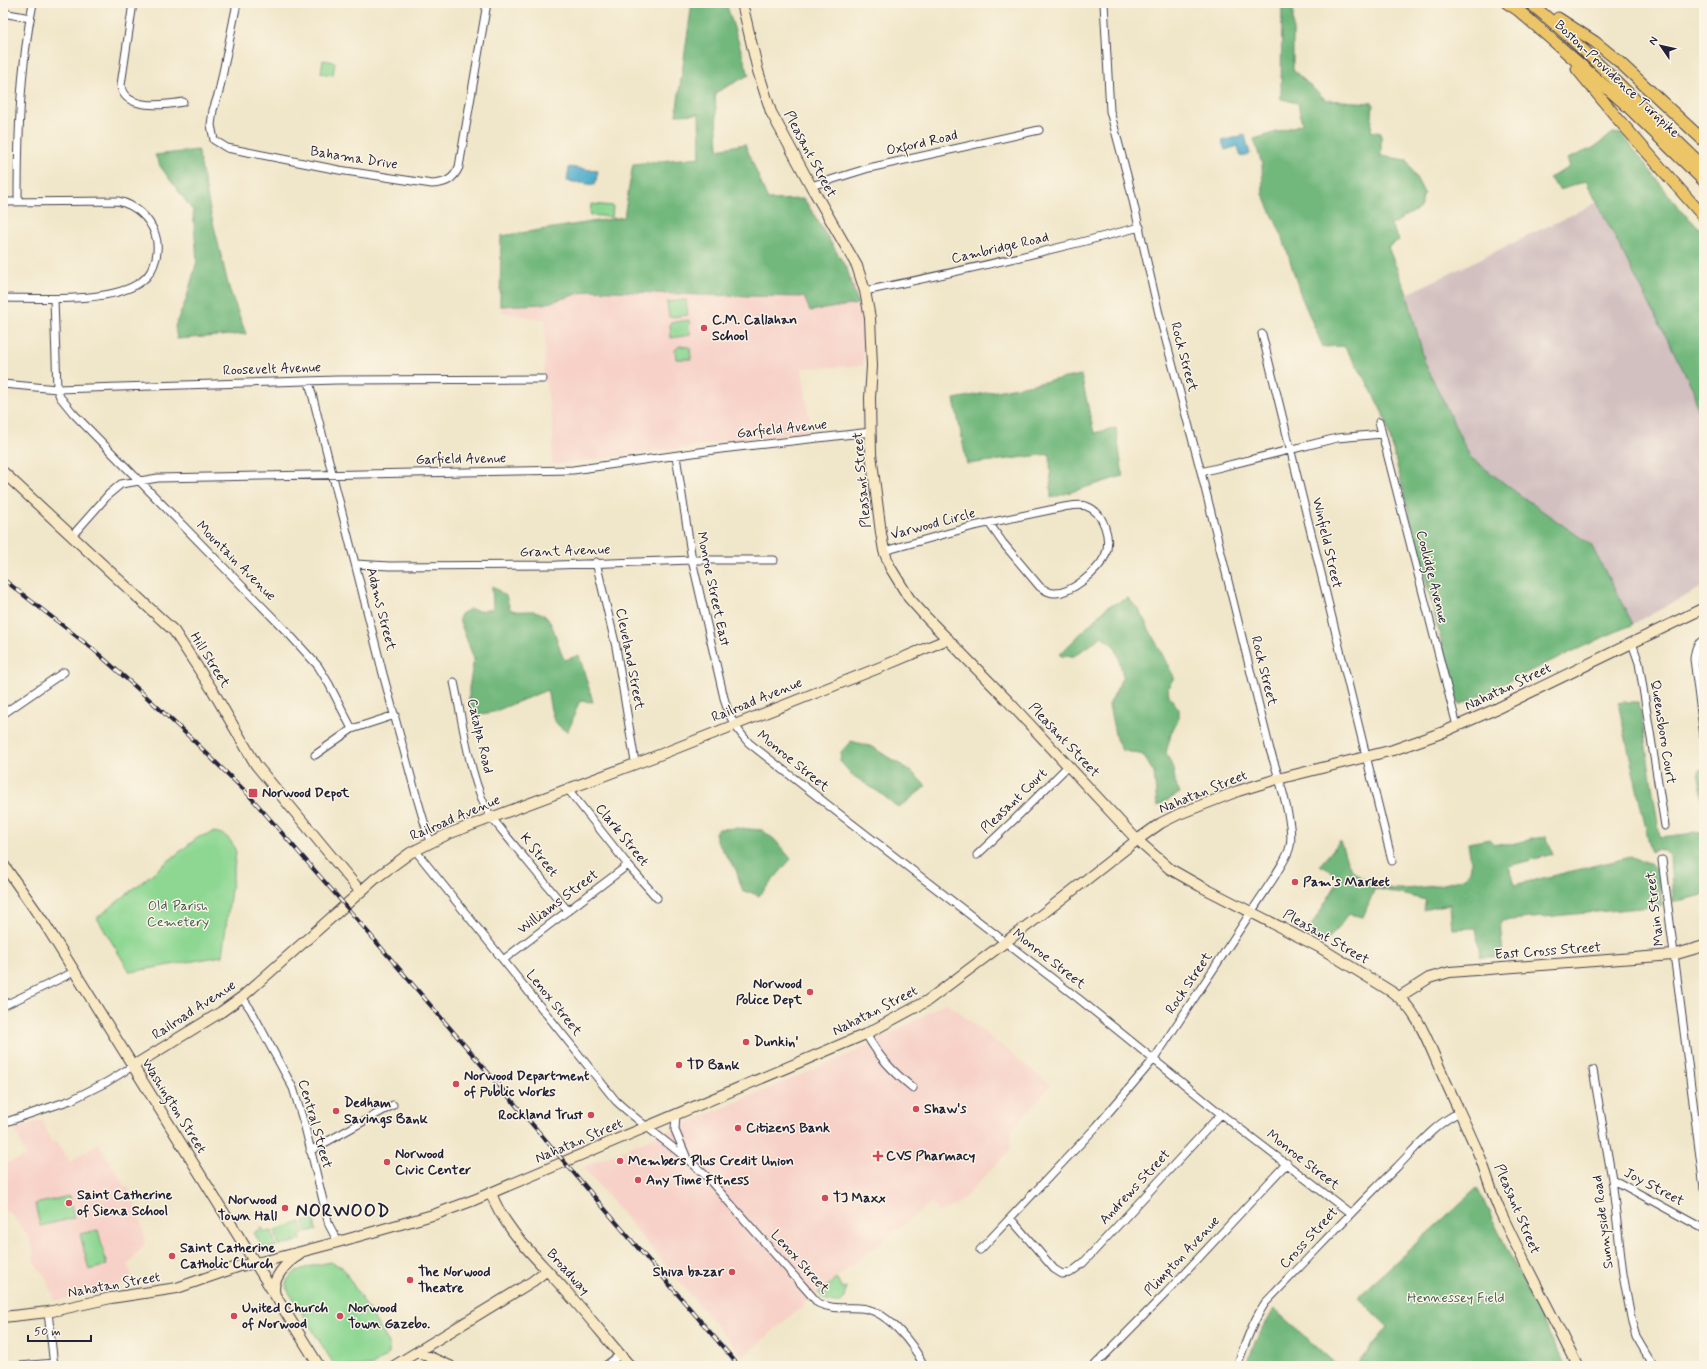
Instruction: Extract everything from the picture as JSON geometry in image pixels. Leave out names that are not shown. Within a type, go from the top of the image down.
[{"type":"main road","name":"Boston-Providence Turnpike","points":[[1507,3],[1518,10],[1558,44],[1624,103],[1704,181]]},
{"type":"main road","name":"Boston-Providence Turnpike","points":[[1530,3],[1599,64],[1704,167]]},
{"type":"main road","points":[[1530,3],[1549,13],[1595,42],[1616,59],[1704,141]]},
{"type":"main road","points":[[1558,44],[1618,119],[1704,217]]},
{"type":"street","points":[[18,202],[22,83],[25,48],[33,3]]},
{"type":"street","points":[[133,3],[124,60],[122,90],[124,96],[131,101],[142,104],[170,104],[183,102]]},
{"type":"street","name":"Bahama Drive","points":[[236,3],[219,92],[213,110],[211,125],[214,140],[227,148],[339,170],[432,184],[443,183],[451,179],[459,167],[487,3]]},
{"type":"street","name":"Pleasant Street","points":[[742,3],[758,71],[771,112],[856,266],[865,291],[870,318],[872,366],[870,398],[871,454],[875,496],[884,551],[890,567],[906,593],[948,639],[1008,701],[1137,840],[1170,869],[1319,947],[1399,997],[1408,1007],[1421,1028],[1460,1112],[1480,1158],[1499,1210],[1537,1289],[1577,1366]]},
{"type":"street","name":"Rock Street","points":[[980,1250],[1097,1126],[1154,1059],[1251,912],[1287,855],[1290,845],[1291,834],[1280,779],[1270,750],[1248,665],[1201,472],[1159,314],[1140,227],[1110,111],[1104,3]]},
{"type":"street","points":[[3,13],[30,18]]},
{"type":"street","name":"Oxford Road","points":[[811,186],[869,168],[1039,130]]},
{"type":"street","points":[[3,202],[118,201],[129,204],[139,210],[154,230],[158,242],[154,265],[142,281],[121,291],[54,299],[3,298]]},
{"type":"street","name":"Cambridge Road","points":[[865,291],[947,274],[1140,227]]},
{"type":"street","points":[[54,299],[57,389]]},
{"type":"street","name":"Winfield Street","points":[[1262,334],[1392,861]]},
{"type":"street","name":"Roosevelt Avenue","points":[[3,384],[57,389],[309,382],[543,378]]},
{"type":"street","name":"Adams Street","points":[[309,382],[395,715],[430,842]]},
{"type":"street","name":"Mountain Avenue","points":[[57,389],[60,397],[73,413],[288,633],[318,666],[352,728]]},
{"type":"street","name":"Coolidge Avenue","points":[[1379,422],[1457,726]]},
{"type":"street","name":"Garfield Avenue","points":[[72,536],[109,494],[121,484],[138,480],[173,477],[573,470],[721,449],[871,432]]},
{"type":"street","points":[[1201,472],[1336,438],[1382,434]]},
{"type":"street","name":"Monroe Street East","points":[[676,456],[692,560],[724,698],[733,724]]},
{"type":"street","name":"Hill Street","points":[[3,472],[174,631],[213,691],[256,765],[360,891]]},
{"type":"street","name":"Varwood Circle","points":[[884,551],[974,526],[1079,505],[1086,506],[1097,512],[1103,522],[1108,545],[1105,556],[1099,566],[1089,576],[1070,590],[1055,593],[1047,592],[1040,587],[989,524]]},
{"type":"street","name":"Grant Avenue","points":[[356,564],[389,566],[557,565],[596,562],[774,560]]},
{"type":"street","name":"Cleveland Street","points":[[596,562],[616,647],[635,762]]},
{"type":"street","name":"Nahatan Street","points":[[3,1317],[48,1312],[111,1298],[178,1288],[240,1266],[254,1262],[264,1262],[436,1214],[491,1193],[866,1034],[927,1001],[1006,942],[1137,840],[1161,824],[1197,806],[1238,791],[1280,779],[1394,750],[1457,726],[1498,708],[1704,608]]},
{"type":"street","name":"Railroad Avenue","points":[[3,1123],[70,1100],[107,1082],[221,1012],[242,997],[390,866],[430,842],[635,762],[659,755],[733,724],[882,667],[948,639]]},
{"type":"street","points":[[1704,640],[1700,641],[1695,650],[1694,659],[1704,736]]},
{"type":"street","name":"Queensboro Court","points":[[1632,643],[1639,663],[1665,826]]},
{"type":"street","points":[[3,714],[64,672]]},
{"type":"street","name":"Catalpa Road","points":[[454,682],[473,772],[485,808],[491,817]]},
{"type":"street","points":[[315,755],[352,728],[395,715]]},
{"type":"street","name":"Monroe Street","points":[[733,724],[749,743],[1006,942],[1221,1114],[1287,1163],[1350,1213]]},
{"type":"street","name":"Pleasant Court","points":[[977,855],[1068,766]]},
{"type":"street","name":"Clark Street","points":[[567,788],[628,865],[657,898]]},
{"type":"street","name":"K Street","points":[[491,817],[568,910]]},
{"type":"street","name":"Lenox Street","points":[[415,850],[616,1101],[687,1158],[709,1180],[818,1304],[834,1309],[871,1309],[880,1314],[891,1322],[910,1343],[924,1366]]},
{"type":"street","name":"Main Street","points":[[1662,860],[1704,1188]]},
{"type":"street","name":"Washington Street","points":[[3,864],[36,910],[319,1366]]},
{"type":"street","name":"Williams Street","points":[[503,960],[628,865]]},
{"type":"street","name":"East Cross Street","points":[[1399,997],[1429,978],[1450,972],[1673,955],[1704,946]]},
{"type":"street","points":[[3,1006],[74,972]]},
{"type":"street","name":"Central Street","points":[[242,997],[251,1010],[293,1088],[305,1126],[329,1225],[338,1242]]},
{"type":"street","points":[[866,1034],[887,1064],[912,1088]]},
{"type":"street","name":"Sunnyside Road","points":[[1593,1070],[1612,1179],[1623,1274],[1632,1323],[1636,1337],[1653,1366]]},
{"type":"street","points":[[310,1151],[393,1105]]},
{"type":"street","name":"Cross Street","points":[[1237,1366],[1248,1334],[1265,1303],[1350,1213],[1435,1129],[1451,1116],[1460,1112]]},
{"type":"street","name":"Lenox Street","points":[[676,1114],[675,1130],[687,1158]]},
{"type":"street","name":"Andrews Street","points":[[1010,1218],[1054,1269],[1062,1274],[1070,1273],[1083,1263],[1221,1114]]},
{"type":"street","name":"Plimpton Avenue","points":[[1094,1366],[1166,1293],[1287,1163]]},
{"type":"street","name":"Joy Street","points":[[1612,1179],[1704,1229]]},
{"type":"street","name":"Broadway","points":[[491,1193],[496,1208],[509,1227],[630,1366]]},
{"type":"street","points":[[277,1299],[274,1292],[281,1272],[292,1260],[306,1250]]},
{"type":"street","points":[[394,1366],[533,1281],[547,1270]]},
{"type":"street","points":[[20,1366],[54,1365],[48,1312]]},
{"type":"street","points":[[418,1352],[450,1366]]},
{"type":"street","points":[[604,1366],[620,1355]]},
{"type":"shaded area","name":"C.M. Callahan School","points":[[809,202],[847,269],[856,289],[864,336],[863,366],[802,368],[811,431],[552,465],[553,427],[544,371],[546,320],[502,312],[504,237]]},
{"type":"shaded area","points":[[1598,202],[1693,389],[1704,441],[1704,586],[1633,624],[1591,545],[1517,493],[1470,457],[1425,363],[1407,294]]},
{"type":"shaded area","points":[[946,1002],[1051,1085],[1012,1129],[1011,1149],[958,1204],[939,1213],[931,1203],[818,1292],[743,1357],[583,1167],[855,1052],[914,1021]]},
{"type":"shaded area","name":"Saint Catherine of Siena School","points":[[43,1120],[51,1142],[56,1141],[70,1162],[98,1143],[126,1188],[128,1187],[143,1229],[145,1245],[128,1265],[134,1282],[55,1301],[46,1278],[34,1262],[33,1250],[28,1235],[10,1213],[3,1211],[3,1165],[26,1156],[15,1129]]},
{"type":"green space","points":[[692,3],[726,3],[749,75],[715,93],[718,149],[745,144],[768,200],[804,199],[847,269],[858,304],[810,311],[804,297],[701,295],[591,290],[544,304],[500,306],[501,236],[624,217],[633,164],[700,157],[699,114],[676,115]]},
{"type":"green space","points":[[1282,3],[1295,3],[1293,12],[1293,70],[1326,100],[1373,103],[1371,131],[1381,133],[1381,156],[1407,160],[1424,193],[1420,208],[1391,225],[1399,240],[1388,247],[1407,294],[1425,363],[1470,457],[1517,493],[1591,545],[1633,624],[1549,662],[1460,705],[1454,692],[1385,418],[1366,380],[1344,346],[1323,347],[1301,296],[1283,238],[1263,194],[1262,164],[1254,139],[1302,124],[1298,103],[1281,99]]},
{"type":"green space","points":[[323,60],[335,62],[333,75],[321,73]]},
{"type":"green space","points":[[1613,133],[1622,134],[1682,212],[1704,232],[1704,441],[1693,389],[1586,181],[1560,190],[1549,178],[1570,167],[1567,159],[1593,148]]},
{"type":"green space","points":[[198,150],[210,210],[229,288],[246,334],[177,339],[175,326],[186,300],[197,261],[193,211],[160,166],[155,155]]},
{"type":"green space","points":[[591,204],[613,206],[612,217],[590,215]]},
{"type":"green space","points":[[686,300],[688,315],[669,317],[667,302]]},
{"type":"green space","points":[[689,320],[690,335],[671,338],[670,323]]},
{"type":"green space","points":[[679,346],[690,347],[691,359],[676,359],[675,350]]},
{"type":"green space","points":[[1081,375],[1094,433],[1116,428],[1123,476],[1051,498],[1050,454],[967,464],[954,399]]},
{"type":"green space","points":[[492,586],[506,596],[510,609],[517,611],[538,612],[549,620],[565,660],[579,655],[593,702],[580,701],[567,731],[561,728],[554,719],[547,690],[493,712],[475,715],[469,701],[469,688],[474,659],[459,619],[461,614],[470,609],[480,611],[493,609]]},
{"type":"green space","points":[[1128,598],[1139,610],[1174,677],[1168,688],[1169,696],[1179,709],[1179,718],[1171,733],[1166,753],[1174,770],[1175,784],[1180,793],[1157,806],[1154,773],[1143,755],[1122,750],[1116,739],[1109,705],[1123,676],[1116,648],[1102,636],[1074,656],[1061,656],[1060,654],[1107,607]]},
{"type":"green space","points":[[1639,702],[1660,837],[1704,832],[1704,895],[1673,902],[1670,855],[1658,849],[1651,852],[1618,703]]},
{"type":"green space","points":[[851,741],[873,747],[910,770],[926,786],[899,808],[880,793],[852,775],[840,761],[841,752]]},
{"type":"green space","points":[[1702,769],[1704,771],[1704,808],[1698,770]]},
{"type":"green space","points":[[736,828],[762,830],[775,840],[791,859],[759,896],[750,892],[743,892],[736,870],[718,843],[715,833],[719,829]]},
{"type":"green space","name":"Old Parish Cemetery","points":[[213,832],[222,834],[228,838],[231,841],[236,853],[222,956],[130,972],[97,918],[197,838]]},
{"type":"green space","points":[[1546,836],[1553,854],[1509,866],[1514,885],[1631,857],[1652,865],[1658,869],[1662,906],[1500,921],[1503,957],[1480,957],[1476,928],[1452,929],[1450,904],[1423,910],[1426,900],[1375,888],[1363,917],[1349,914],[1327,941],[1308,931],[1341,877],[1320,865],[1340,841],[1349,866],[1354,872],[1368,881],[1380,886],[1391,889],[1402,889],[1444,884],[1467,875],[1471,868],[1468,843],[1490,839],[1495,844],[1507,845]]},
{"type":"green space","name":"Hennessey Field","points":[[1477,1188],[1565,1366],[1356,1366],[1388,1327],[1357,1297]]},
{"type":"green space","points":[[69,1196],[74,1218],[40,1226],[35,1204]]},
{"type":"green space","points":[[314,1219],[316,1230],[307,1232],[304,1221]]},
{"type":"green space","points":[[301,1222],[304,1234],[300,1235],[301,1240],[279,1246],[275,1230]]},
{"type":"green space","points":[[262,1228],[265,1232],[272,1231],[276,1247],[266,1249],[262,1247],[254,1233]]},
{"type":"green space","points":[[98,1230],[107,1265],[89,1270],[80,1234]]},
{"type":"green space","points":[[330,1262],[342,1267],[389,1343],[389,1354],[371,1366],[335,1366],[287,1289],[286,1283],[289,1278],[299,1270]]},
{"type":"green space","points":[[836,1279],[843,1288],[846,1287],[844,1299],[840,1303],[828,1301],[818,1293]]},
{"type":"green space","points":[[1274,1309],[1338,1366],[1247,1366],[1254,1344]]},
{"type":"water","points":[[1245,135],[1250,154],[1241,157],[1238,146],[1225,150],[1222,141]]},
{"type":"water","points":[[569,167],[598,171],[595,185],[567,181]]},
{"type":"railway","points":[[3,579],[94,650],[193,740],[247,793],[739,1366]]},
{"type":"place","name":"C.M. Callahan School","points":[[704,328]]},
{"type":"place","name":"Norwood Depot","points":[[253,793]]},
{"type":"place","name":"Pam's Market","points":[[1295,882]]},
{"type":"place","name":"Norwood Police Dept","points":[[810,992]]},
{"type":"place","name":"Dunkin'","points":[[746,1042]]},
{"type":"place","name":"TD Bank","points":[[679,1065]]},
{"type":"place","name":"Norwood Department of Public Works","points":[[456,1084]]},
{"type":"place","name":"Shaw's","points":[[916,1109]]},
{"type":"place","name":"Dedham Savings Bank","points":[[336,1111]]},
{"type":"place","name":"Rockland Trust","points":[[591,1115]]},
{"type":"place","name":"Citizens Bank","points":[[738,1128]]},
{"type":"place","name":"CVS Pharmacy","points":[[878,1156]]},
{"type":"place","name":"Members Plus Credit Union","points":[[620,1161]]},
{"type":"place","name":"Norwood Civic Center","points":[[387,1162]]},
{"type":"place","name":"Any Time Fitness","points":[[638,1180]]},
{"type":"place","name":"TJ Maxx","points":[[825,1198]]},
{"type":"place","name":"Saint Catherine of Siena School","points":[[69,1203]]},
{"type":"place","name":"Norwood Town Hall","points":[[285,1208]]},
{"type":"place","name":"Saint Catherine Catholic Church","points":[[172,1256]]},
{"type":"place","name":"Shiva bazar","points":[[732,1272]]},
{"type":"place","name":"The Norwood Theatre","points":[[410,1280]]},
{"type":"place","name":"United Church of Norwood","points":[[234,1316]]},
{"type":"place","name":"Norwood Town Gazebo.","points":[[340,1316]]},
{"type":"district","name":"NORWOOD","points":[[343,1211]]}]
